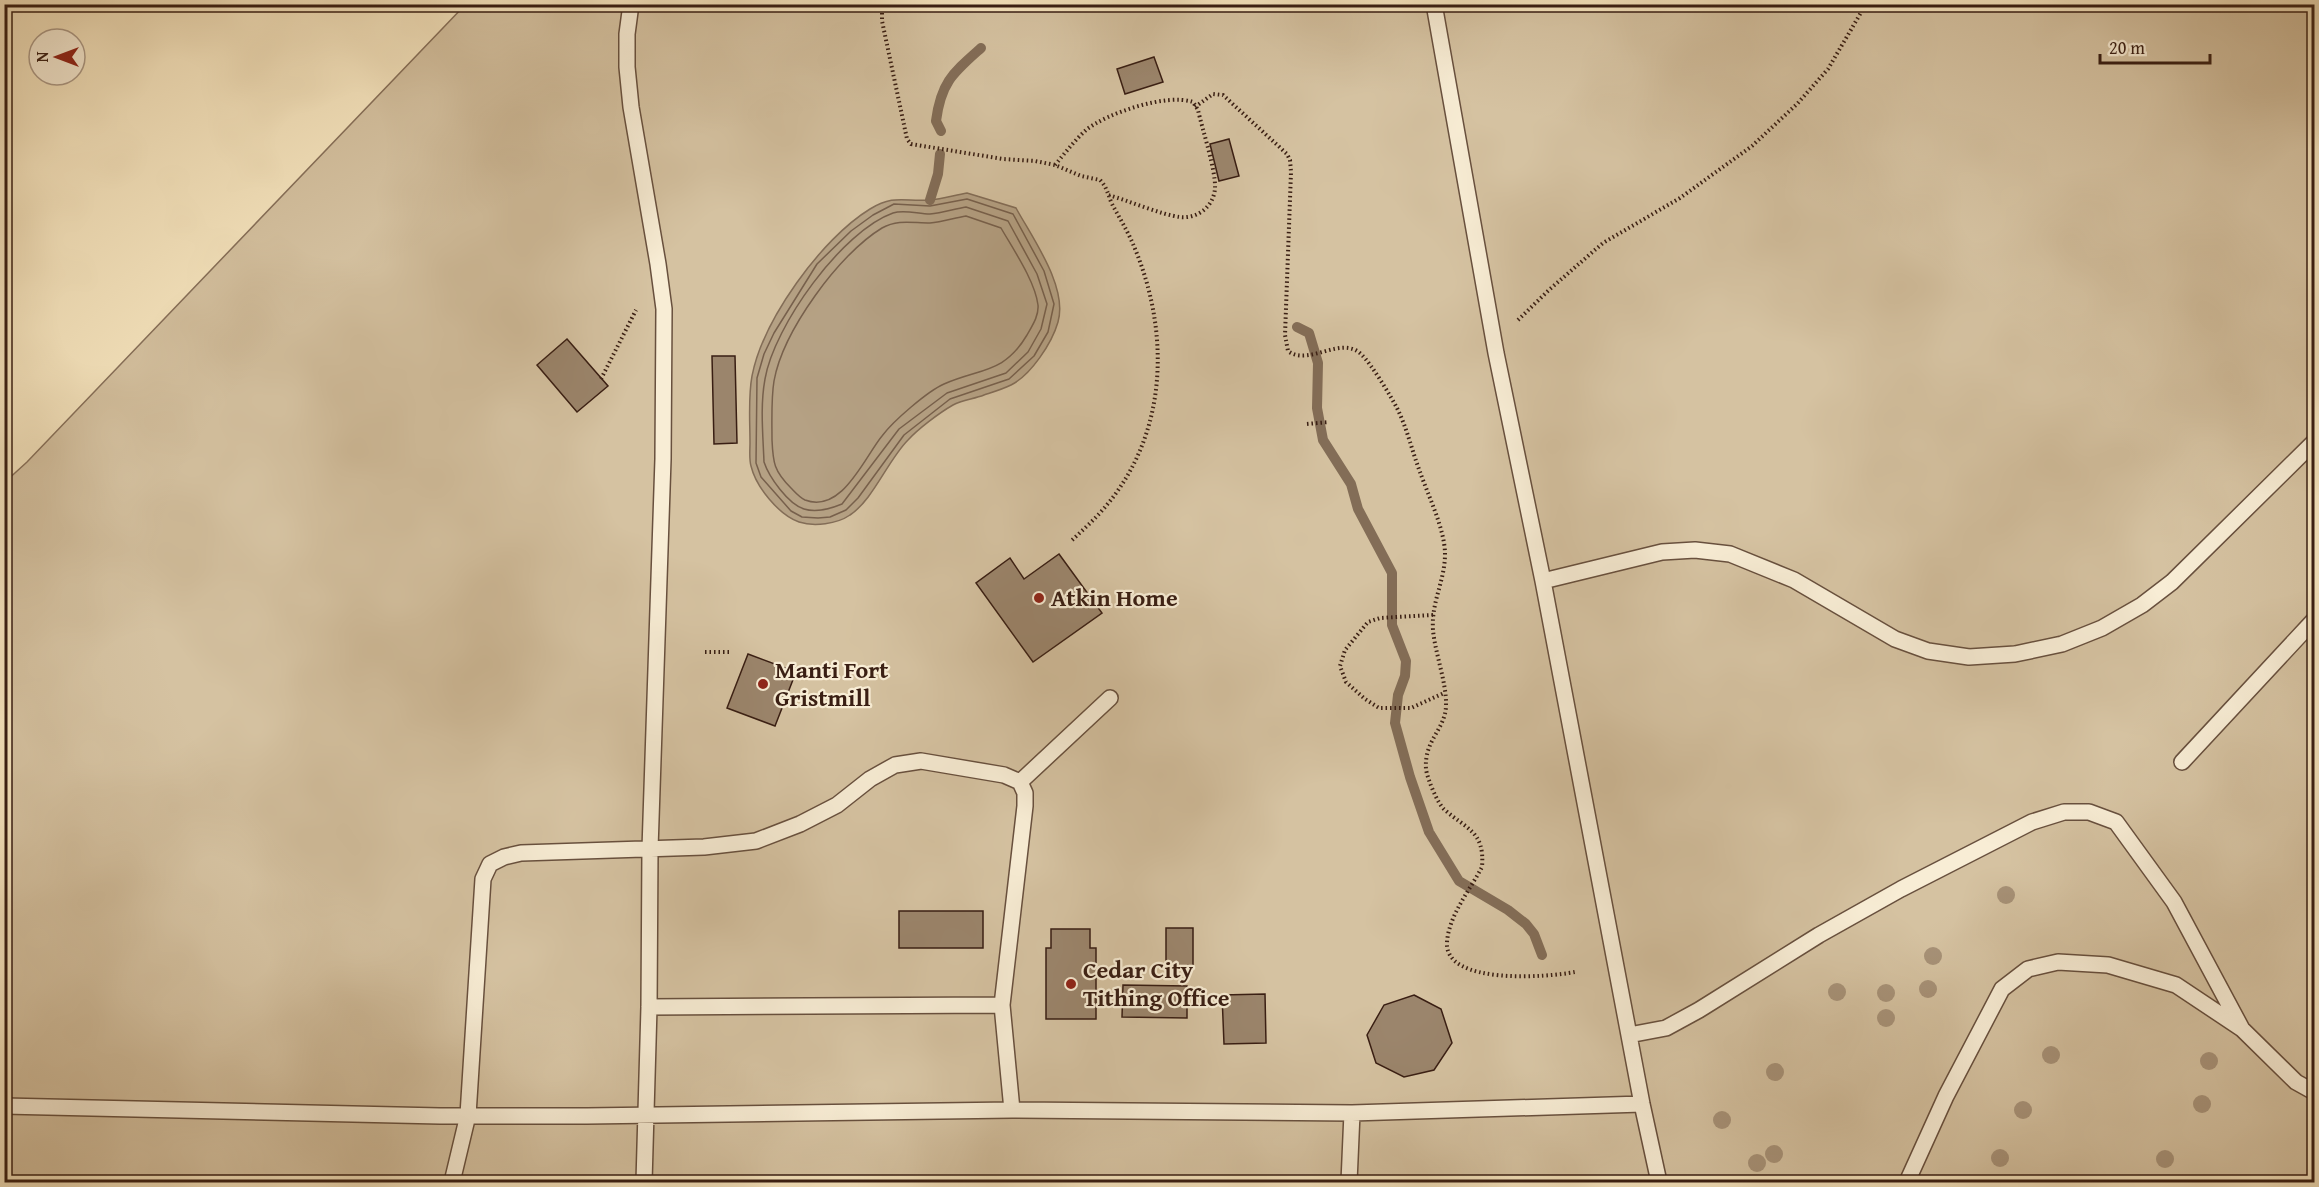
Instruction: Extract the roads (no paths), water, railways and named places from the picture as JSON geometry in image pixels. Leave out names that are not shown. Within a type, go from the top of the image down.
[{"type":"lane","points":[[631,4],[627,34],[627,67],[631,107],[664,309],[663,459],[644,1182]]},
{"type":"lane","points":[[1434,4],[1496,353],[1543,581],[1642,1104],[1659,1182]]},
{"type":"lane","points":[[1543,581],[1662,552],[1695,550],[1730,554],[1794,580],[1895,639],[1928,651],[1969,657],[2015,654],[2062,644],[2102,628],[2142,605],[2172,582],[2314,442]]},
{"type":"lane","points":[[2182,762],[2314,620]]},
{"type":"lane","points":[[1020,782],[1110,698]]},
{"type":"lane","points":[[452,1182],[468,1115],[483,879],[489,864],[521,853],[704,848],[756,840],[800,824],[837,805],[870,779],[895,765],[921,761],[1004,775],[1020,782],[1025,793],[1002,1005],[1012,1110]]},
{"type":"lane","points":[[1629,1035],[1666,1028],[1819,935],[1901,889],[2032,822],[2064,812],[2089,812],[2116,822],[2175,902],[2242,1029]]},
{"type":"lane","points":[[1907,1182],[1946,1096],[2002,988],[2028,969],[2058,962],[2108,965],[2176,985],[2242,1029],[2296,1082],[2314,1092]]},
{"type":"lane","points":[[649,1007],[1002,1005]]},
{"type":"lane","points":[[4,1106],[468,1115],[645,1115],[1012,1110],[1352,1113],[1642,1104]]},
{"type":"lane","points":[[1349,1182],[1352,1113]]},
{"type":"water","points":[[967,193],[1016,208],[1031,234],[1054,279],[1058,294],[1060,308],[1058,322],[1051,339],[1040,358],[1019,380],[1001,389],[953,405],[917,431],[901,448],[866,500],[850,515],[839,521],[818,524],[805,524],[791,518],[776,507],[763,491],[750,460],[752,376],[768,330],[781,306],[814,260],[851,222],[879,204],[893,200],[930,200]]},
{"type":"waterway","points":[[941,131],[936,121],[945,87],[963,64],[981,48]]},
{"type":"waterway","points":[[930,200],[938,174],[940,154]]},
{"type":"waterway","points":[[1297,327],[1309,333],[1318,363],[1317,408],[1323,440],[1351,484],[1358,509],[1392,573],[1392,625],[1406,661],[1405,676],[1398,695],[1395,723],[1429,832],[1459,881],[1508,910],[1526,924],[1534,934],[1542,955]]},
{"type":"place","name":"Atkin Home","points":[[1039,598]]},
{"type":"place","name":"Manti Fort Gristmill","points":[[763,684]]},
{"type":"place","name":"Cedar City Tithing Office","points":[[1071,984]]}]
